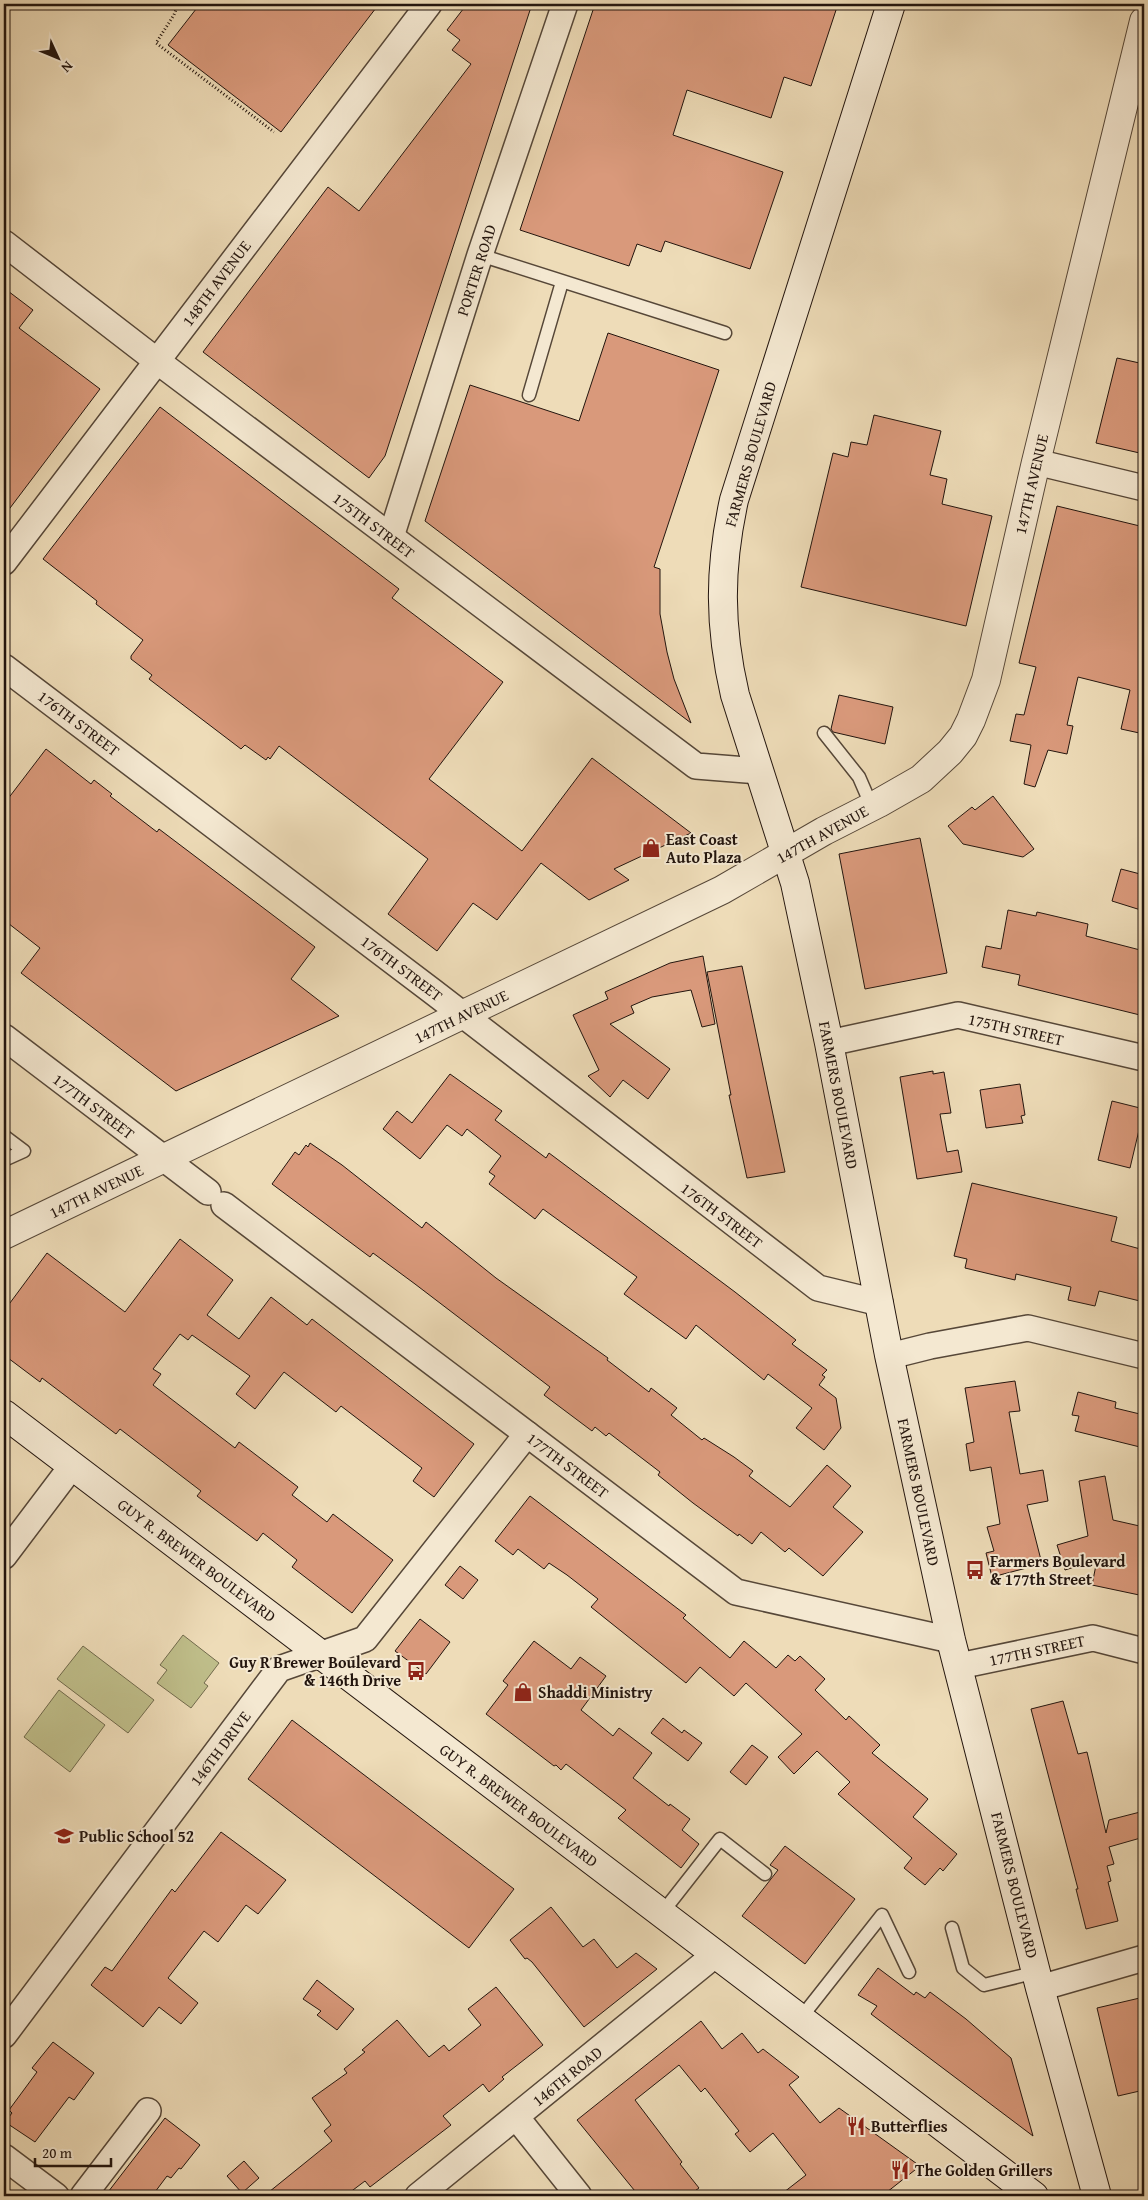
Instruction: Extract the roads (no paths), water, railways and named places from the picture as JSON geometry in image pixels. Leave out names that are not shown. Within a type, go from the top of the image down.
[{"type":"main road","name":"FARMERS BOULEVARD","points":[[892,4],[734,500],[728,526],[722,575],[724,621],[729,665],[735,695],[797,892],[829,1043],[890,1356],[951,1640],[1038,1980],[1097,2196]]},
{"type":"main road","name":"147TH AVENUE","points":[[4,1235],[722,890],[824,831],[902,791],[935,767],[963,736],[986,680],[1036,462],[1144,21]]},
{"type":"main road","name":"GUY R. BREWER BOULEVARD","points":[[4,1414],[323,1654],[1034,2196]]},
{"type":"street","name":"148TH AVENUE","points":[[4,562],[430,4]]},
{"type":"street","name":"PORTER ROAD","points":[[391,537],[480,255],[565,4]]},
{"type":"street","name":"175TH STREET","points":[[4,243],[157,362],[696,766],[759,771]]},
{"type":"street","points":[[1036,462],[1144,488]]},
{"type":"street","name":"176TH STREET","points":[[4,666],[818,1288],[880,1303]]},
{"type":"street","name":"175TH STREET","points":[[829,1043],[958,1015],[1144,1058]]},
{"type":"street","name":"177TH STREET","points":[[4,1037],[736,1592],[951,1640]]},
{"type":"street","points":[[890,1356],[930,1346],[1028,1328],[1144,1356]]},
{"type":"street","name":"146TH DRIVE","points":[[4,2035],[279,1669],[365,1638],[527,1434]]},
{"type":"street","points":[[4,1556],[72,1466]]},
{"type":"street","name":"177TH STREET","points":[[959,1666],[1093,1638],[1144,1651]]},
{"type":"street","name":"146TH ROAD","points":[[418,2196],[716,1954]]},
{"type":"street","points":[[1038,1980],[1144,1958]]},
{"type":"street","points":[[83,2196],[148,2111]]},
{"type":"street","points":[[516,2118],[579,2196]]},
{"type":"street","points":[[4,2157],[56,2196]]},
{"type":"lane","points":[[480,255],[726,333]]},
{"type":"lane","points":[[529,395],[562,282]]},
{"type":"lane","points":[[824,733],[859,777],[872,807]]},
{"type":"lane","points":[[4,1136],[24,1151],[4,1160]]},
{"type":"lane","points":[[662,1914],[720,1839],[765,1874]]},
{"type":"lane","points":[[800,2018],[882,1915],[909,1972]]},
{"type":"lane","points":[[952,1928],[963,1968],[984,1985],[1038,1980]]},
{"type":"place","name":"East Coast Auto Plaza","points":[[651,848]]},
{"type":"place","name":"Farmers Boulevard & 177th Street","points":[[975,1570]]},
{"type":"place","name":"Guy R Brewer Boulevard & 146th Drive","points":[[416,1671]]},
{"type":"place","name":"Shaddi Ministry","points":[[523,1692]]},
{"type":"place","name":"Public School 52","points":[[64,1836]]},
{"type":"place","name":"Butterflies","points":[[856,2126]]},
{"type":"place","name":"The Golden Grillers","points":[[900,2170]]}]
